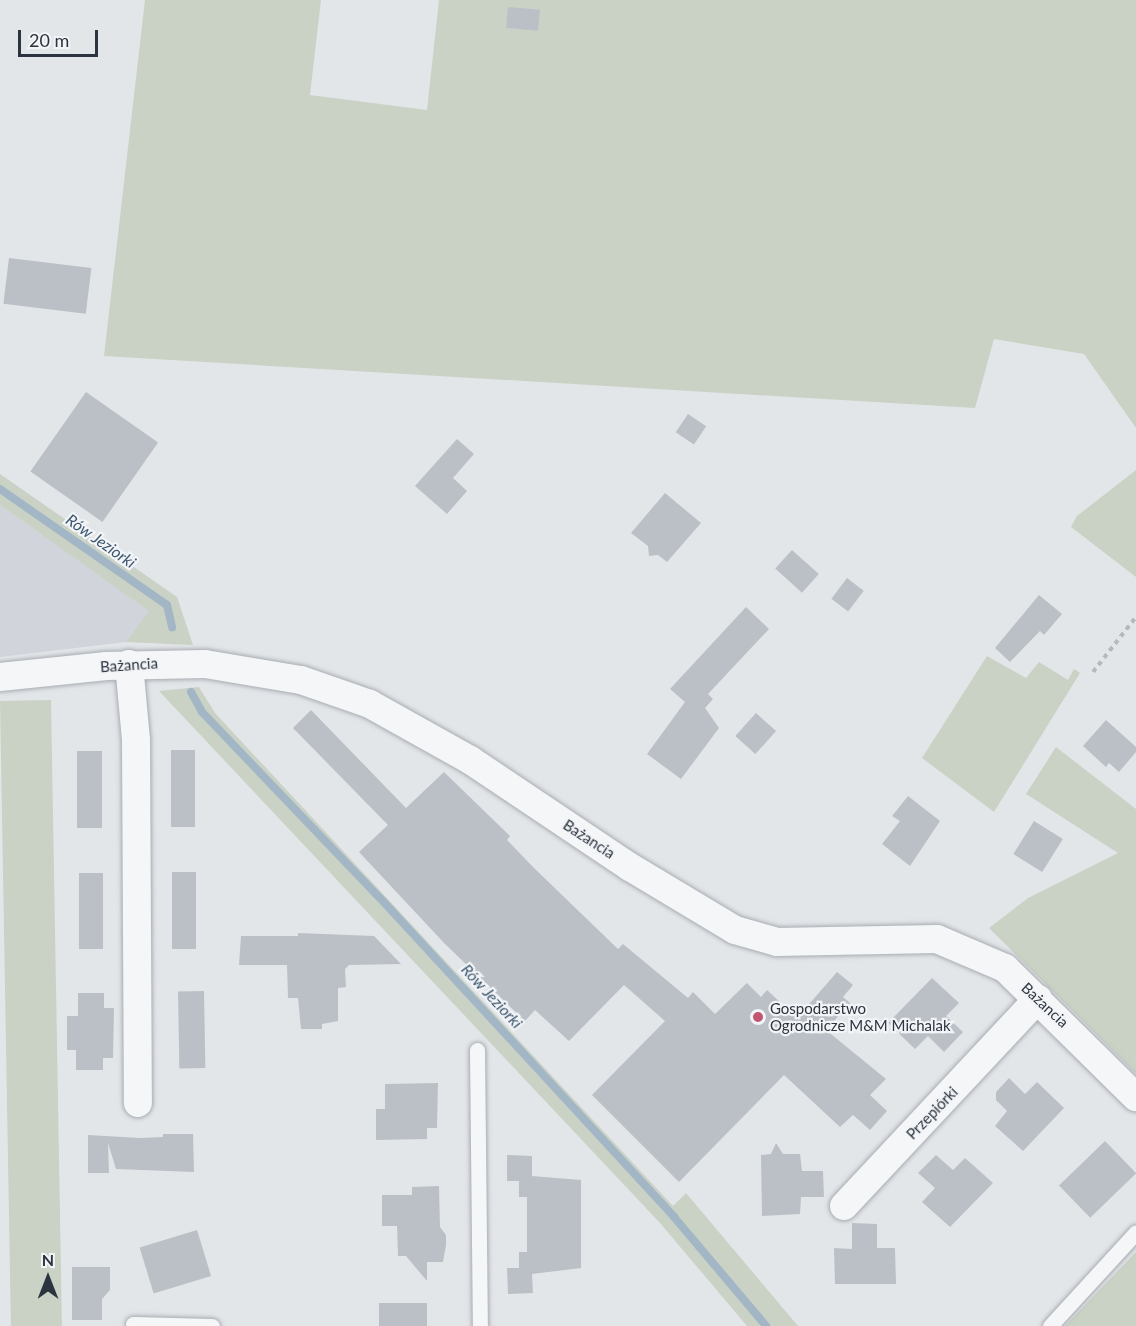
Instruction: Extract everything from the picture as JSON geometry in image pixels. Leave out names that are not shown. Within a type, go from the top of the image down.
[{"type":"street","name":"Bażancia","points":[[0,677],[129,664],[205,664],[301,680],[370,704],[470,760],[630,867],[735,930],[777,942],[937,939],[1005,968],[1136,1097]]},
{"type":"street","points":[[129,664],[134,686],[136,740],[138,1103]]},
{"type":"street","name":"Przepiórki","points":[[844,1206],[1020,1021],[1038,999]]},
{"type":"lane","points":[[477,1050],[480,1326]]},
{"type":"lane","points":[[1050,1326],[1136,1232]]},
{"type":"lane","points":[[133,1324],[212,1326]]},
{"type":"path","points":[[1093,672],[1136,617]]},
{"type":"shaded area","points":[[145,0],[321,0],[310,95],[427,110],[439,0],[1136,0],[1136,428],[1084,354],[994,339],[975,408],[104,356]]},
{"type":"shaded area","points":[[1136,470],[1136,577],[1071,527],[1077,516]]},
{"type":"shaded area","points":[[0,474],[177,597],[193,645],[126,642],[149,611],[0,505]]},
{"type":"shaded area","points":[[0,505],[150,611],[126,642],[0,657]]},
{"type":"shaded area","points":[[987,656],[1026,678],[1039,662],[1068,680],[1074,669],[1080,673],[994,812],[922,758]]},
{"type":"shaded area","points":[[199,687],[215,713],[673,1206],[686,1193],[798,1326],[747,1326],[660,1223],[159,691]]},
{"type":"shaded area","points":[[51,700],[62,1326],[11,1326],[0,701]]},
{"type":"shaded area","points":[[1056,747],[1136,809],[1136,1074],[989,928],[1028,898],[1118,853],[1026,794]]},
{"type":"shaded area","points":[[1136,1252],[1136,1326],[1065,1326]]},
{"type":"building","points":[[508,7],[540,10],[538,31],[506,28]]},
{"type":"building","points":[[9,258],[91,268],[86,314],[3,304]]},
{"type":"building","points":[[86,392],[158,442],[102,522],[30,471]]},
{"type":"building","points":[[688,414],[706,426],[694,445],[676,432]]},
{"type":"building","points":[[457,439],[474,454],[453,478],[467,491],[447,514],[415,486]]},
{"type":"building","points":[[665,493],[701,523],[667,562],[658,555],[649,556],[648,546],[631,533]]},
{"type":"building","points":[[792,550],[819,574],[802,593],[775,569]]},
{"type":"building","points":[[847,578],[864,591],[848,611],[831,599]]},
{"type":"building","points":[[1039,595],[1062,614],[1044,635],[1040,631],[1010,662],[995,648]]},
{"type":"building","points":[[746,607],[769,629],[708,694],[713,699],[705,708],[719,728],[681,779],[647,754],[685,702],[670,689]]},
{"type":"building","points":[[311,710],[406,808],[444,772],[510,836],[507,840],[534,868],[618,949],[623,944],[688,998],[693,992],[715,1014],[747,983],[761,997],[767,990],[797,1018],[837,972],[853,985],[843,997],[850,1003],[826,1030],[886,1079],[870,1095],[887,1111],[870,1130],[853,1115],[840,1127],[784,1075],[679,1182],[592,1095],[665,1021],[624,985],[569,1041],[535,1010],[525,1021],[445,944],[359,852],[388,825],[293,728]]},
{"type":"building","points":[[756,713],[776,731],[755,754],[735,736]]},
{"type":"building","points":[[1106,720],[1136,747],[1136,752],[1119,772],[1109,763],[1106,767],[1083,746]]},
{"type":"building","points":[[171,750],[195,750],[195,827],[171,827]]},
{"type":"building","points":[[77,751],[102,751],[102,828],[77,828]]},
{"type":"building","points":[[908,796],[940,821],[910,866],[882,844],[900,821],[892,816]]},
{"type":"building","points":[[1034,821],[1063,839],[1042,872],[1013,854]]},
{"type":"building","points":[[172,872],[196,872],[196,949],[172,949]]},
{"type":"building","points":[[79,873],[103,873],[103,949],[79,949]]},
{"type":"building","points":[[298,933],[374,936],[401,964],[349,965],[345,969],[346,987],[338,988],[338,1021],[322,1024],[322,1029],[301,1029],[298,998],[288,998],[287,965],[239,965],[241,936],[298,936]]},
{"type":"building","points":[[932,978],[959,1003],[946,1016],[963,1032],[944,1052],[928,1036],[915,1049],[888,1023]]},
{"type":"building","points":[[178,991],[204,991],[205,1068],[179,1068]]},
{"type":"building","points":[[78,993],[104,993],[104,1008],[114,1008],[113,1058],[103,1058],[103,1070],[76,1070],[76,1050],[67,1050],[67,1016],[78,1016]]},
{"type":"building","points":[[1009,1078],[1025,1094],[1037,1082],[1064,1108],[1023,1151],[995,1126],[1007,1111],[996,1100],[996,1092]]},
{"type":"building","points":[[438,1083],[437,1128],[427,1128],[427,1139],[376,1140],[376,1109],[385,1109],[385,1084]]},
{"type":"building","points":[[163,1134],[193,1134],[194,1172],[116,1169],[108,1143],[109,1173],[88,1173],[88,1135],[140,1138],[163,1137]]},
{"type":"building","points":[[1105,1141],[1136,1174],[1090,1218],[1059,1185]]},
{"type":"building","points":[[776,1143],[783,1154],[800,1154],[802,1171],[823,1171],[824,1197],[801,1197],[800,1214],[762,1216],[761,1155],[771,1154]]},
{"type":"building","points":[[507,1155],[532,1156],[532,1176],[581,1180],[581,1268],[532,1274],[533,1293],[508,1294],[507,1268],[519,1268],[519,1252],[527,1252],[527,1197],[519,1197],[519,1181],[507,1181]]},
{"type":"building","points":[[936,1155],[953,1170],[965,1158],[993,1183],[950,1227],[922,1202],[935,1188],[918,1173]]},
{"type":"building","points":[[439,1186],[440,1227],[446,1235],[446,1245],[443,1262],[427,1262],[427,1281],[406,1256],[398,1256],[397,1226],[382,1226],[382,1195],[412,1195],[412,1187]]},
{"type":"building","points":[[852,1223],[877,1224],[877,1248],[895,1248],[896,1284],[835,1284],[834,1248],[852,1249]]},
{"type":"building","points":[[197,1230],[211,1276],[154,1293],[140,1248]]},
{"type":"building","points":[[72,1267],[110,1267],[110,1290],[102,1299],[102,1320],[72,1320]]},
{"type":"building","points":[[379,1303],[427,1303],[427,1326],[379,1326]]},
{"type":"waterway","name":"Rów Jeziorki","points":[[0,489],[167,605],[172,627]]},
{"type":"waterway","name":"Rów Jeziorki","points":[[191,692],[202,712],[380,898],[674,1217],[766,1326]]},
{"type":"place","name":"Gospodarstwo Ogrodnicze M&M Michalak","points":[[758,1017]]}]
